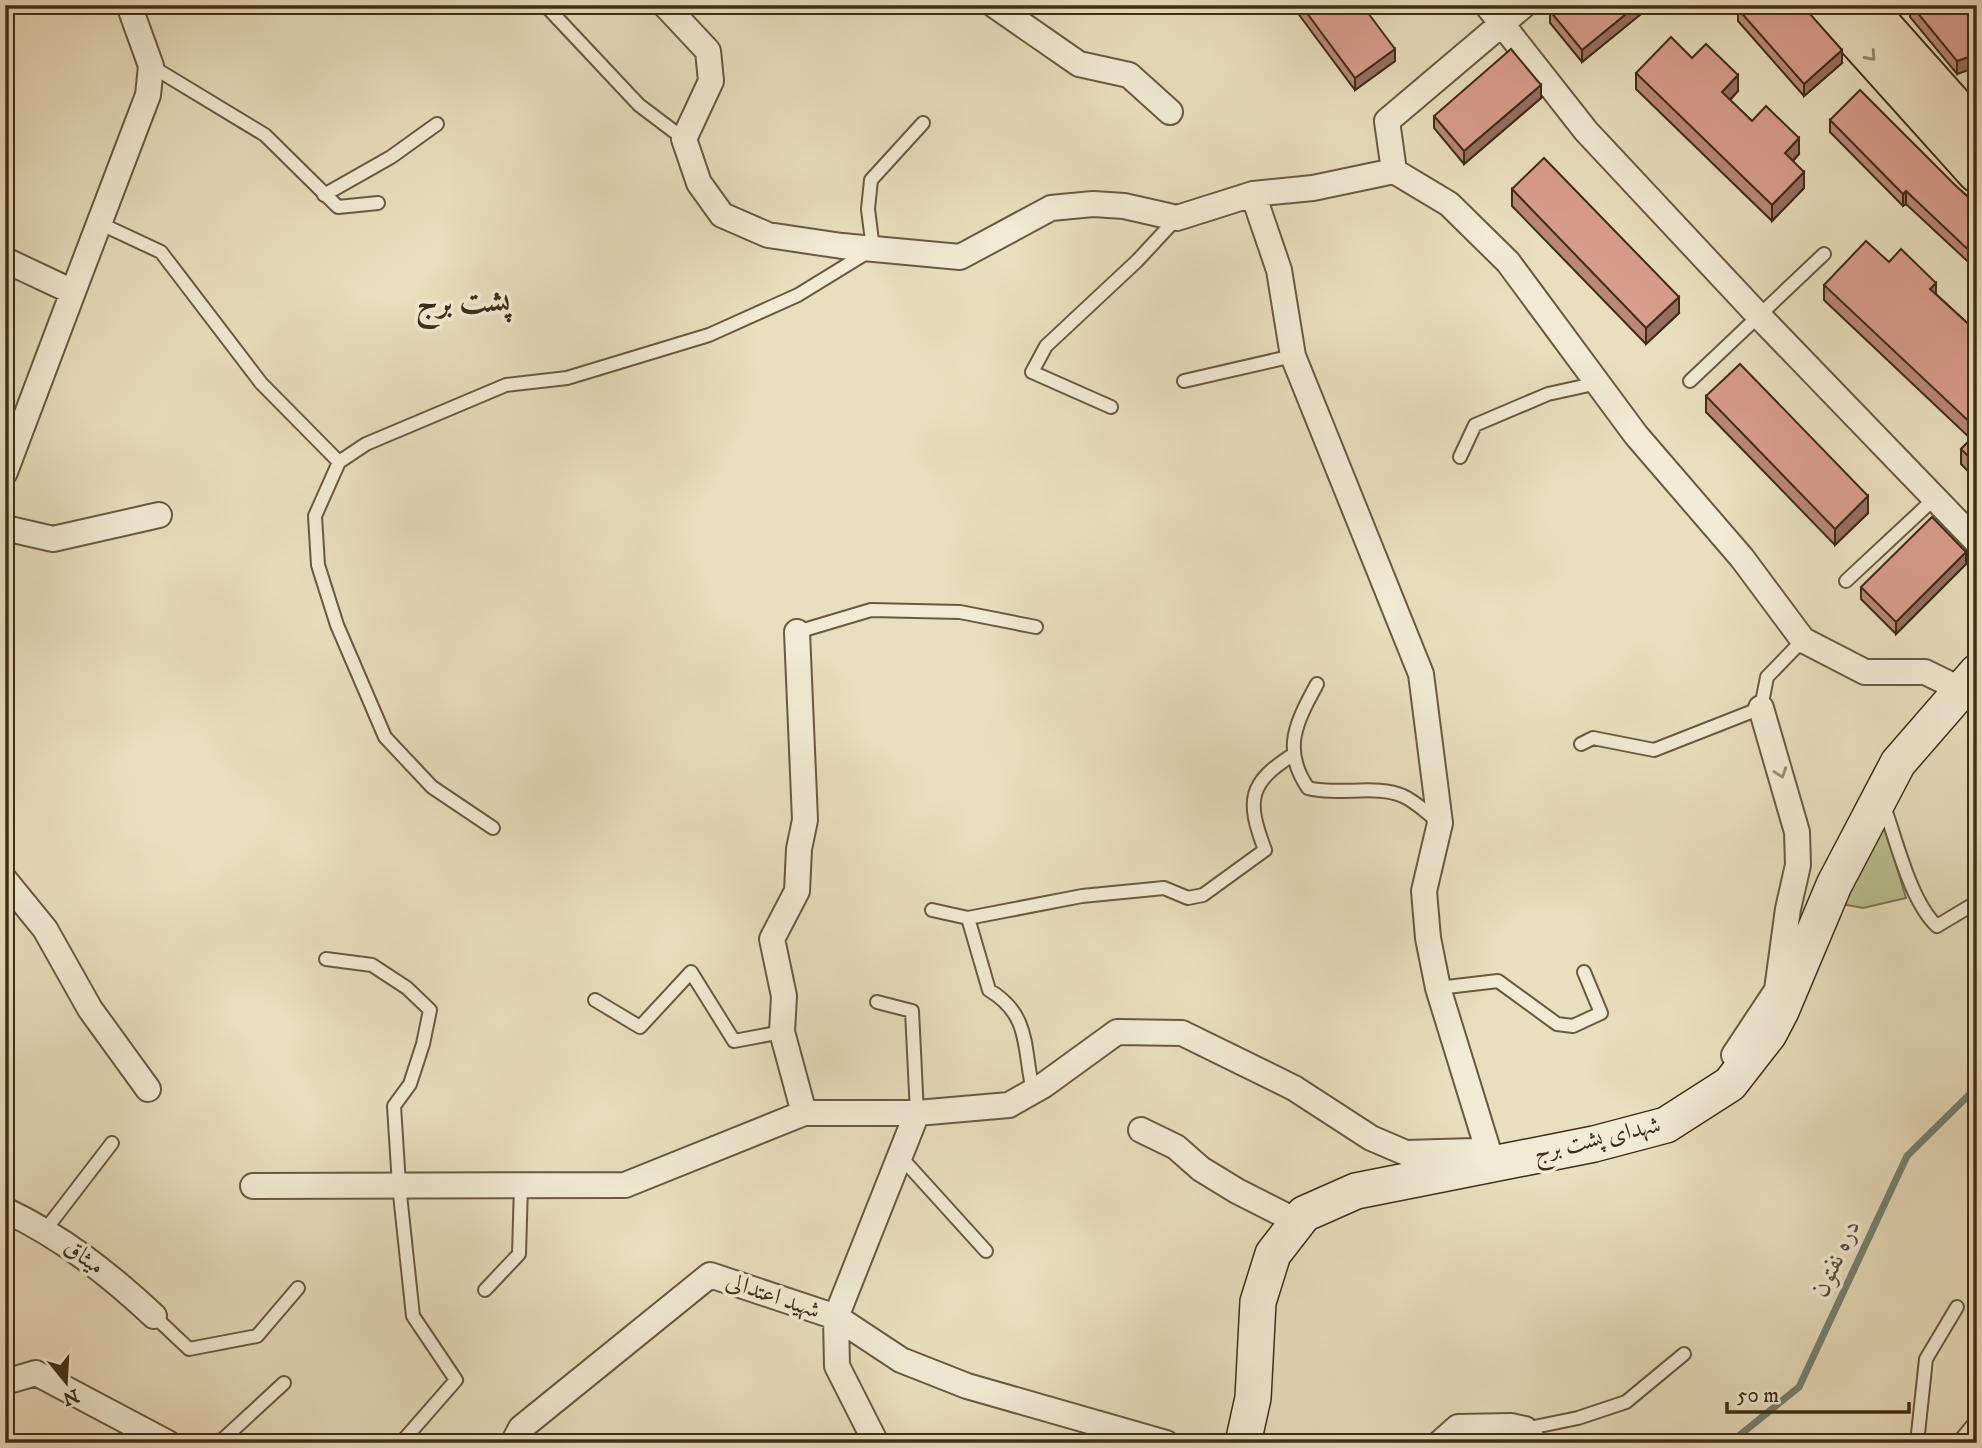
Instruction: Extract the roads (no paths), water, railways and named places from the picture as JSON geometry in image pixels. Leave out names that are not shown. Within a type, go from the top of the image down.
[{"type":"main road","points":[[1826,5],[1977,173]]},
{"type":"main road","points":[[1864,5],[1977,132]]},
{"type":"street","points":[[5,472],[148,95],[151,66],[129,5]]},
{"type":"street","points":[[665,5],[708,51],[711,81],[684,139],[699,184],[722,215],[768,235],[960,257],[1051,208],[1093,204],[1124,206],[1177,218],[1253,194],[1313,188],[1394,171],[1449,204],[1508,262],[1636,435],[1742,558],[1803,640],[1866,672],[1925,672],[1971,688]]},
{"type":"street","points":[[995,5],[1079,64],[1129,75],[1170,112]]},
{"type":"street","points":[[1486,5],[1586,131],[1759,316],[1977,542]]},
{"type":"street","points":[[1394,171],[1387,121],[1524,5]]},
{"type":"street","points":[[253,1186],[625,1185],[804,1113],[917,1113],[1009,1105],[1117,1032],[1182,1033],[1294,1088],[1371,1138],[1406,1153],[1483,1157],[1438,988],[1428,938],[1424,891],[1440,823],[1421,674],[1293,356],[1279,270],[1253,194]]},
{"type":"street","points":[[5,260],[73,292]]},
{"type":"street","points":[[5,528],[52,539],[159,515]]},
{"type":"street","points":[[797,632],[805,820],[799,849],[797,891],[772,939],[784,996],[782,1032],[804,1113]]},
{"type":"street","name":"شهدای پشت برج","points":[[1243,1443],[1253,1398],[1258,1302],[1273,1254],[1304,1214],[1356,1191],[1483,1157],[1594,1144],[1666,1125],[1730,1084],[1769,1034],[1824,914],[1834,885],[1880,808],[1898,763],[1971,688]]},
{"type":"street","points":[[1702,1104],[1777,990],[1788,909],[1798,865],[1797,832],[1761,708]]},
{"type":"street","points":[[5,880],[45,929],[90,1009],[148,1089]]},
{"type":"street","points":[[876,1443],[837,1366],[836,1317],[917,1113]]},
{"type":"street","points":[[1141,1130],[1176,1147],[1200,1169],[1237,1191],[1298,1222]]},
{"type":"street","name":"میثاق","points":[[5,1210],[46,1229],[115,1280],[154,1316]]},
{"type":"street","name":"شهید اعتدالی","points":[[513,1443],[521,1428],[710,1275],[836,1317],[901,1360],[967,1386],[1166,1443]]},
{"type":"street","points":[[5,1382],[36,1373],[168,1443]]},
{"type":"street","points":[[1440,1443],[1458,1427],[1511,1426],[1530,1436]]},
{"type":"lane","points":[[546,6],[639,105],[684,139]]},
{"type":"lane","points":[[151,66],[265,135],[338,207],[378,203]]},
{"type":"lane","points":[[493,828],[432,788],[384,737],[337,625],[318,565],[315,516],[339,462],[366,444],[506,385],[567,378],[709,335],[798,296],[873,249],[868,208],[872,180],[923,123]]},
{"type":"lane","points":[[324,195],[391,157],[437,124]]},
{"type":"lane","points":[[1111,407],[1032,372],[1046,346],[1138,261],[1177,218]]},
{"type":"lane","points":[[99,223],[161,252],[261,383],[339,462]]},
{"type":"lane","points":[[1690,381],[1824,254]]},
{"type":"lane","points":[[1184,381],[1293,356]]},
{"type":"lane","points":[[1460,457],[1475,425],[1548,394],[1598,383]]},
{"type":"lane","points":[[1846,581],[1935,498]]},
{"type":"lane","points":[[797,632],[871,610],[960,612],[1036,627]]},
{"type":"lane","points":[[1581,744],[1593,738],[1654,750],[1761,708],[1767,677],[1803,640]]},
{"type":"lane","points":[[1317,684],[1296,723],[1294,754],[1297,771],[1308,788],[1328,794],[1383,791],[1403,796],[1440,823]]},
{"type":"lane","points":[[932,910],[968,918],[1082,896],[1164,888],[1188,898],[1203,895],[1265,850],[1253,807],[1256,790],[1262,777],[1294,754]]},
{"type":"lane","points":[[1880,808],[1930,920],[1937,926],[1977,902]]},
{"type":"lane","points":[[968,918],[989,990],[1006,1000],[1021,1020],[1033,1091]]},
{"type":"lane","points":[[326,959],[372,965],[407,988],[430,1010],[423,1044],[410,1084],[394,1106],[399,1185],[412,1316],[456,1380],[401,1443]]},
{"type":"lane","points":[[595,1000],[640,1027],[691,972],[734,1041],[782,1032]]},
{"type":"lane","points":[[1438,988],[1498,981],[1557,1024],[1573,1026],[1601,1013],[1584,972]]},
{"type":"lane","points":[[877,1002],[912,1010],[917,1113]]},
{"type":"lane","points":[[46,1229],[113,1143]]},
{"type":"lane","points":[[899,1155],[986,1251]]},
{"type":"lane","points":[[485,1290],[519,1254],[521,1185]]},
{"type":"lane","points":[[154,1316],[189,1349],[247,1338],[257,1336],[298,1288]]},
{"type":"lane","points":[[1917,1443],[1926,1359],[1957,1307]]},
{"type":"lane","points":[[1530,1436],[1626,1402],[1684,1354]]},
{"type":"lane","points":[[219,1443],[284,1382]]},
{"type":"lane","points":[[1958,1443],[1977,1420]]},
{"type":"waterway","name":"دره نفتون","points":[[1730,1443],[1799,1387],[1907,1156],[1977,1087]]},
{"type":"district","name":"پشت برج","points":[[463,303]]}]
